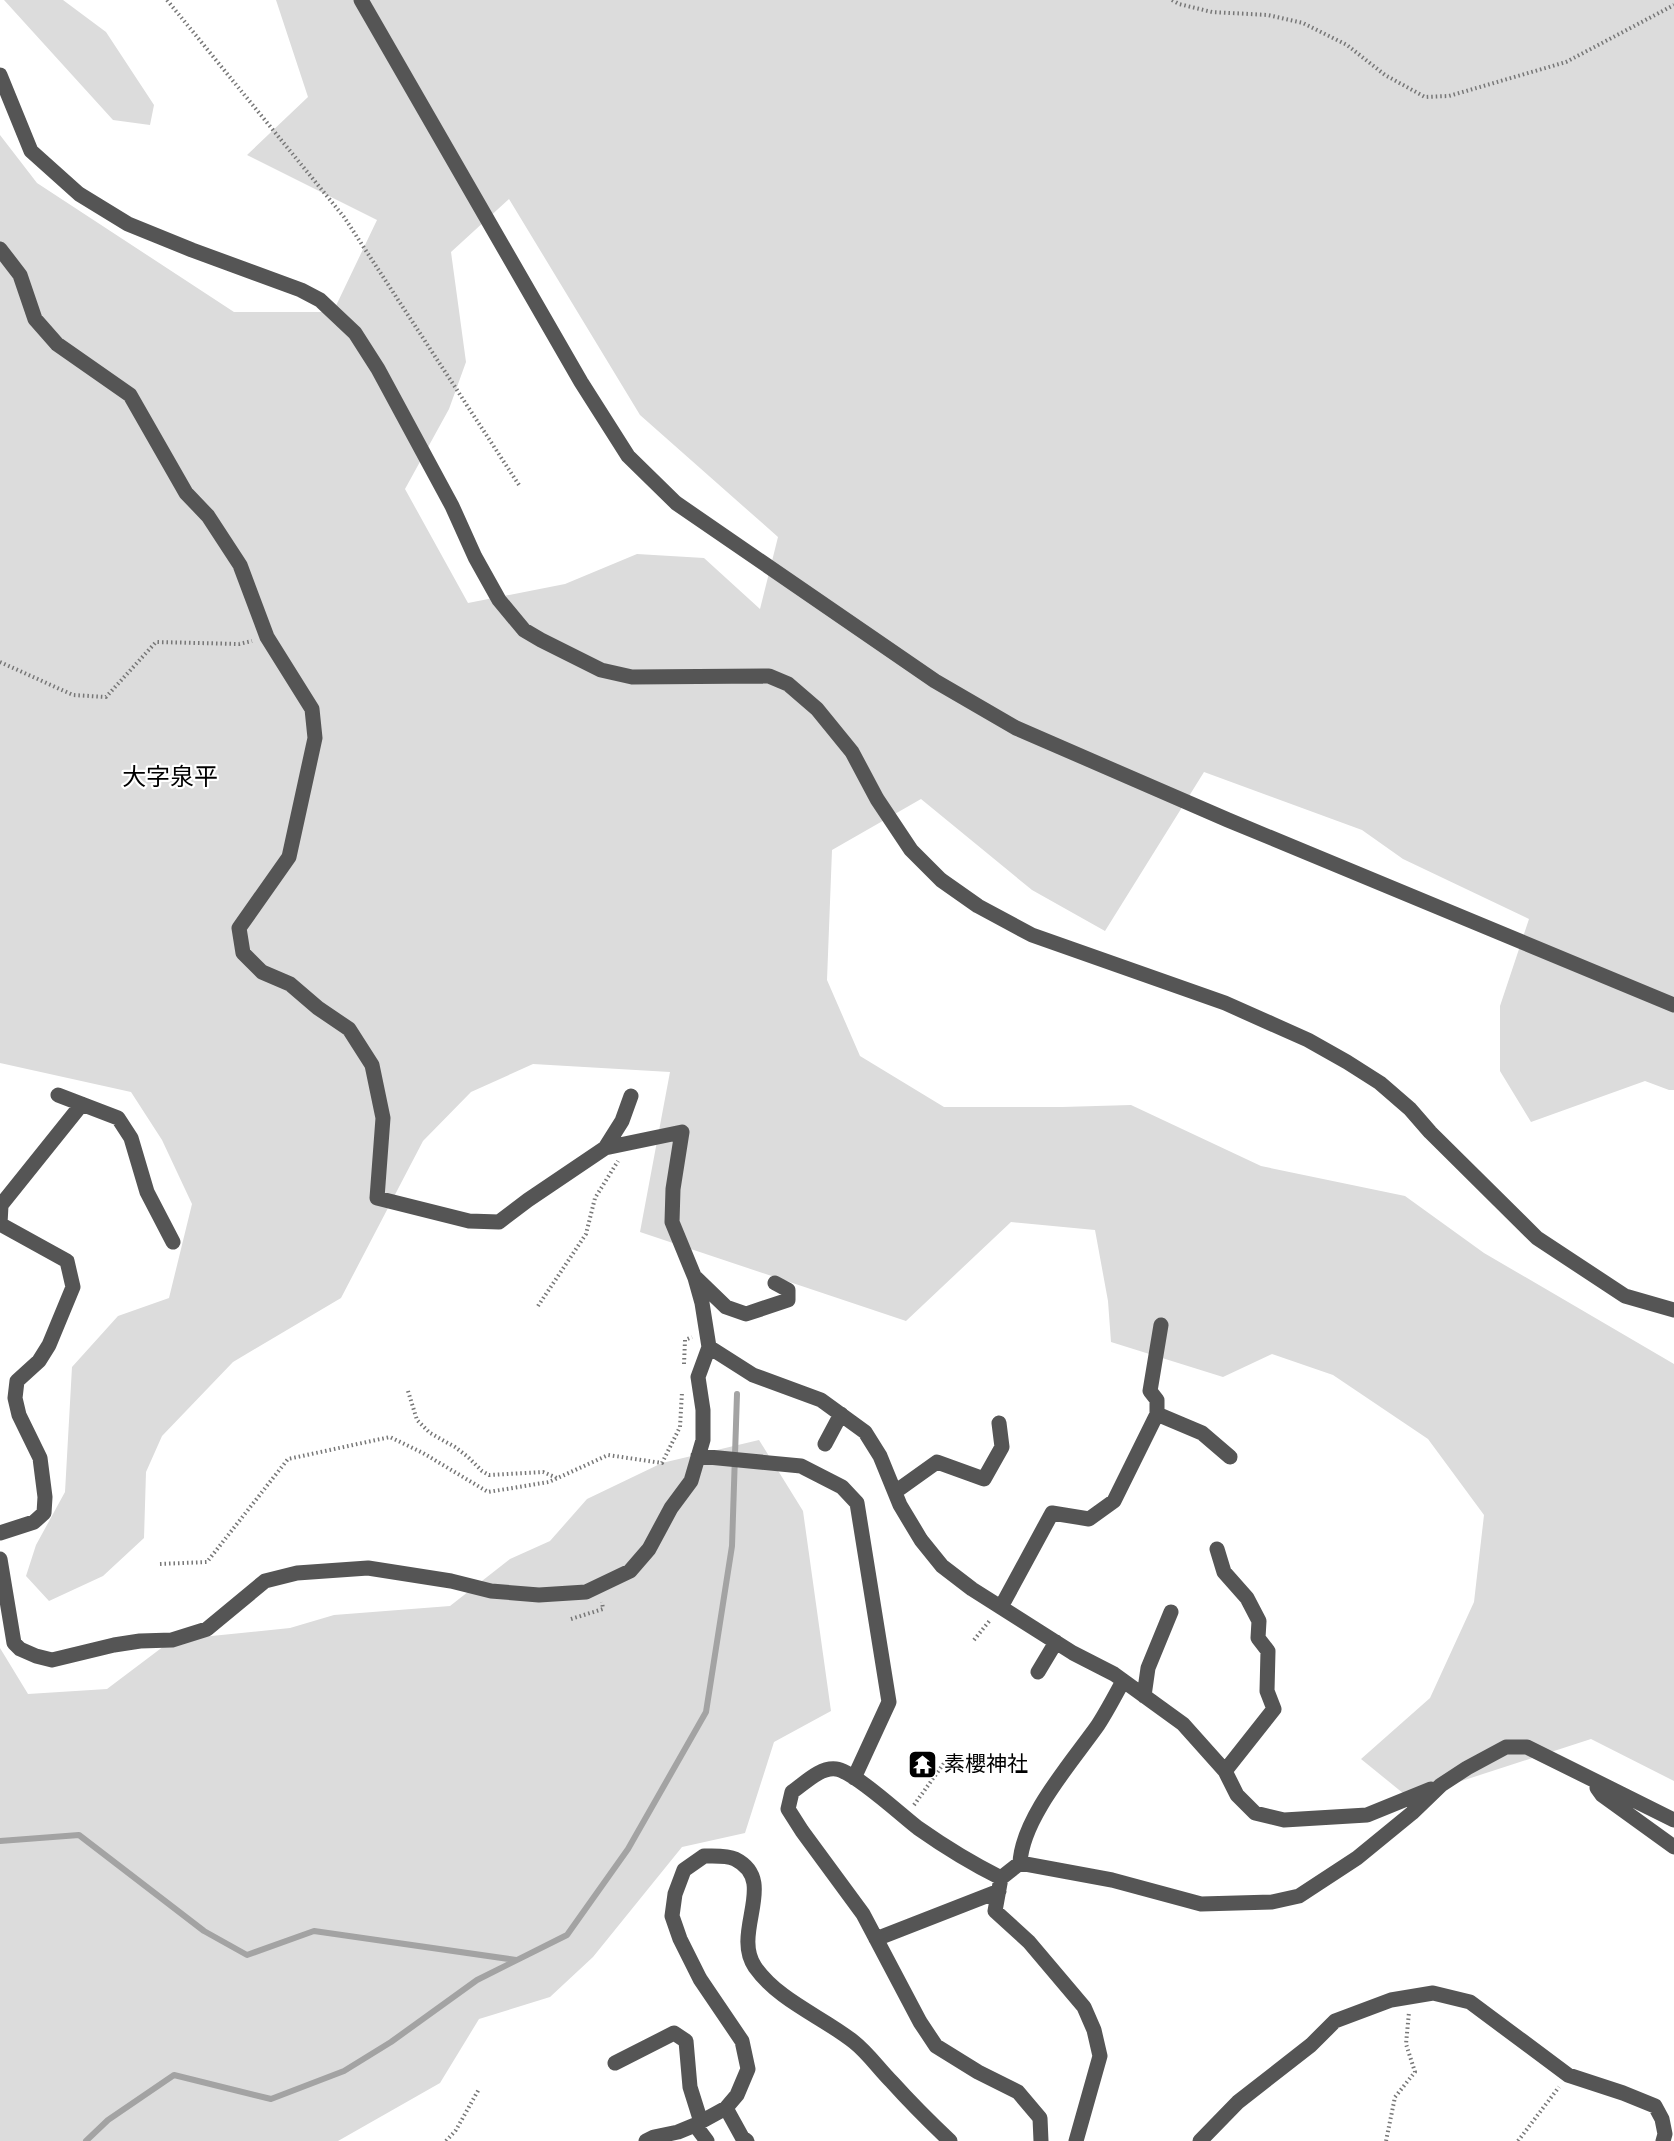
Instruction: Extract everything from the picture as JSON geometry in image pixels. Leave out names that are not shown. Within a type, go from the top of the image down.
[{"type":"street","points":[[361,0],[580,382],[628,456],[676,503],[935,681],[1026,733],[1228,820],[1674,1005]]},
{"type":"street","points":[[0,75],[32,151],[79,194],[128,224],[301,290],[320,300],[356,333],[452,506],[498,600],[525,630],[601,670],[632,677],[769,676],[788,684],[817,709],[852,752],[877,799],[911,850],[941,880],[969,900],[1032,935],[1225,1004],[1308,1040],[1347,1062],[1380,1083],[1410,1109],[1430,1132],[1537,1238],[1625,1296],[1674,1310]]},
{"type":"street","points":[[0,249],[20,275],[35,319],[57,344],[130,395],[186,494],[208,516],[240,565],[267,637],[312,709],[315,738],[289,856],[239,928],[243,953],[262,972],[290,984],[318,1008],[349,1029],[372,1065],[383,1118],[377,1198],[469,1221],[499,1222],[605,1148],[682,1132],[673,1189],[672,1222],[695,1278],[702,1303],[709,1347],[698,1377],[703,1410],[703,1440],[691,1481],[671,1508],[649,1549],[630,1571],[586,1592],[516,1594],[491,1591],[408,1573],[368,1568],[297,1573],[265,1581],[207,1629],[172,1640],[114,1645],[52,1660],[20,1649],[14,1643],[0,1559]]},
{"type":"street","points":[[58,1095],[118,1118],[131,1138],[147,1192],[173,1242]]},
{"type":"street","points":[[605,1148],[622,1121],[631,1096]]},
{"type":"street","points":[[0,1533],[34,1522],[44,1514],[45,1497],[40,1458],[19,1415],[15,1398],[17,1381],[39,1361],[49,1345],[73,1287],[67,1261],[0,1224],[1,1205],[82,1104]]},
{"type":"street","points":[[695,1278],[726,1307],[746,1314],[788,1300],[788,1290],[775,1283]]},
{"type":"street","points":[[1001,1607],[1052,1513],[1089,1519],[1114,1501],[1157,1414],[1156,1400],[1150,1391],[1161,1325]]},
{"type":"street","points":[[709,1347],[753,1375],[821,1400],[865,1432],[880,1456],[895,1492],[921,1540],[942,1566],[972,1589],[1123,1681],[1183,1724],[1225,1771],[1237,1795],[1256,1813],[1284,1820],[1367,1815],[1441,1785]]},
{"type":"street","points":[[825,1444],[841,1414]]},
{"type":"street","points":[[1157,1414],[1202,1433],[1230,1457]]},
{"type":"street","points":[[895,1492],[937,1462],[984,1479],[1002,1447],[999,1423]]},
{"type":"street","points":[[698,1456],[801,1466],[842,1487],[856,1503],[889,1702],[854,1778]]},
{"type":"street","points":[[1217,1550],[1224,1572],[1247,1598],[1259,1621],[1258,1638],[1268,1651],[1267,1691],[1274,1709],[1225,1771]]},
{"type":"street","points":[[1144,1696],[1148,1668],[1171,1612]]},
{"type":"street","points":[[1038,1672],[1056,1642]]},
{"type":"street","points":[[1254,1675],[1267,1686]]},
{"type":"street","points":[[876,1939],[1000,1884],[1020,1863],[1020,1851],[1031,1822],[1099,1724],[1123,1681]]},
{"type":"street","points":[[1020,1863],[1112,1880],[1201,1904],[1272,1902],[1299,1896],[1357,1858],[1412,1813],[1441,1785],[1506,1747],[1527,1748],[1674,1820]]},
{"type":"street","points":[[1000,1884],[854,1778],[837,1769],[821,1772],[792,1792],[788,1809],[863,1914],[920,2022],[936,2046],[978,2072],[1018,2092],[1040,2118],[1041,2141]]},
{"type":"street","points":[[1587,1777],[1602,1795],[1674,1847]]},
{"type":"street","points":[[646,2141],[678,2132],[726,2108],[737,2095],[748,2069],[742,2041],[700,1979],[680,1939],[672,1916],[675,1894],[684,1870],[704,1856],[734,1858],[750,1871],[756,1885],[746,1943],[753,1965],[760,1974],[807,2011],[855,2042],[950,2141]]},
{"type":"street","points":[[1000,1884],[995,1911],[1029,1942],[1084,2007],[1094,2030],[1100,2056],[1076,2141]]},
{"type":"street","points":[[1200,2141],[1238,2102],[1311,2045],[1335,2021],[1391,2000],[1433,1993],[1470,2002],[1568,2074],[1655,2106],[1662,2119],[1664,2141]]},
{"type":"street","points":[[615,2063],[674,2032],[686,2041],[690,2087],[698,2123],[707,2141]]},
{"type":"street","points":[[726,2108],[742,2137],[747,2141]]},
{"type":"path","points":[[167,0],[344,217],[519,485]]},
{"type":"path","points":[[1172,0],[1179,4],[1212,12],[1268,15],[1303,23],[1347,45],[1385,75],[1425,97],[1449,96],[1566,62],[1674,5]]},
{"type":"path","points":[[0,662],[73,695],[106,697],[156,642],[239,644],[267,637]]},
{"type":"path","points":[[538,1306],[586,1234],[595,1198],[630,1143]]},
{"type":"path","points":[[683,1373],[685,1340],[706,1330]]},
{"type":"path","points":[[160,1564],[207,1562],[288,1459],[390,1437],[423,1453],[488,1492],[549,1482],[608,1455],[662,1463],[680,1427],[682,1384]]},
{"type":"path","points":[[408,1391],[417,1420],[430,1433],[468,1457],[482,1472],[489,1475],[543,1472],[558,1478]]},
{"type":"path","points":[[974,1640],[1001,1607]]},
{"type":"path","points":[[905,1817],[947,1759]]},
{"type":"path","points":[[1386,2141],[1395,2097],[1415,2072],[1406,2043],[1411,1996]]},
{"type":"path","points":[[1518,2141],[1568,2074]]},
{"type":"path","points":[[446,2141],[456,2130],[479,2089]]},
{"type":"shaded area","points":[[4,0],[63,0],[106,32],[154,105],[150,125],[113,120]]},
{"type":"shaded area","points":[[276,0],[1674,0],[1674,1090],[1645,1081],[1531,1122],[1500,1071],[1500,1006],[1529,919],[1403,859],[1362,830],[1204,772],[1105,931],[1032,890],[921,799],[832,850],[827,980],[860,1056],[944,1107],[1131,1105],[1261,1166],[1405,1196],[1484,1253],[1674,1364],[1674,1781],[1591,1739],[1409,1798],[1361,1759],[1430,1698],[1474,1602],[1484,1515],[1428,1439],[1333,1375],[1272,1354],[1223,1377],[1111,1342],[1108,1301],[1095,1230],[1011,1222],[906,1321],[640,1232],[670,1072],[533,1064],[471,1092],[423,1141],[341,1298],[233,1362],[162,1436],[146,1472],[144,1538],[103,1576],[49,1601],[26,1576],[36,1545],[65,1492],[72,1367],[118,1316],[169,1298],[192,1204],[162,1140],[131,1092],[0,1063],[0,135],[37,183],[234,312],[333,312],[377,220],[247,155],[308,97]],"holes":[[[509,199],[640,415],[778,537],[760,609],[704,558],[637,554],[565,584],[468,603],[405,489],[449,409],[466,362],[451,252]]]},
{"type":"shaded area","points":[[759,1440],[803,1511],[831,1711],[774,1742],[745,1833],[682,1847],[593,1957],[550,1997],[479,2019],[440,2083],[338,2141],[0,2141],[0,1648],[28,1694],[107,1689],[172,1640],[290,1628],[334,1615],[450,1606],[510,1559],[550,1541],[587,1499],[662,1463]]},
{"type":"waterway","points":[[86,2141],[108,2120],[174,2075],[271,2099],[344,2071],[391,2042],[477,1980],[567,1935],[628,1849],[706,1712],[732,1546],[737,1394]]},
{"type":"waterway","points":[[0,1841],[79,1835],[204,1931],[247,1955],[314,1931],[516,1960]]},
{"type":"place","name":"素櫻神社","points":[[923,1764]]},
{"type":"district","name":"大字泉平","points":[[170,777]]}]
